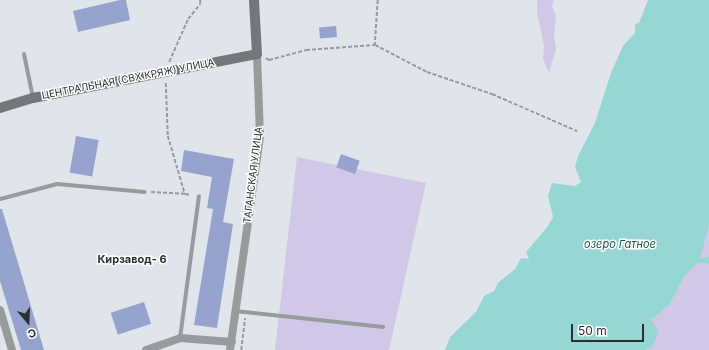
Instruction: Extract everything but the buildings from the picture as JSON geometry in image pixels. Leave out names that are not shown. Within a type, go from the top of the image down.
[{"type":"main road","name":"ТАГАНСКАЯ УЛИЦА","points":[[254,0],[257,54]]},
{"type":"main road","name":"ЦЕНТРАЛЬНАЯ (СВХ КРЯЖ) УЛИЦА","points":[[0,108],[33,98],[257,54]]},
{"type":"street","name":"ТАГАНСКАЯ УЛИЦА","points":[[231,346],[260,136],[257,54]]},
{"type":"street","points":[[0,310],[12,350]]},
{"type":"street","points":[[146,350],[180,338],[231,346]]},
{"type":"lane","points":[[24,54],[33,98]]},
{"type":"lane","points":[[0,199],[57,184],[145,192]]},
{"type":"lane","points":[[180,338],[199,196]]},
{"type":"lane","points":[[236,311],[383,327]]},
{"type":"path","points":[[185,194],[168,136],[166,71],[175,44],[200,0]]},
{"type":"path","points":[[375,45],[378,0]]},
{"type":"path","points":[[257,54],[269,60],[306,50],[375,45],[427,72],[492,94],[577,131]]},
{"type":"path","points":[[145,192],[199,196]]},
{"type":"path","points":[[241,350],[246,312]]},
{"type":"shaded area","points":[[537,0],[554,0],[552,6],[556,16],[554,35],[556,49],[549,73],[543,59],[544,45],[537,13]]},
{"type":"shaded area","points":[[297,157],[426,183],[389,350],[275,350]]},
{"type":"shaded area","points":[[709,225],[709,256],[700,259],[706,231]]},
{"type":"shaded area","points":[[697,263],[709,264],[709,350],[646,350],[652,347],[651,320],[670,304],[684,277]]},
{"type":"water","name":"озеро Гатное","points":[[648,0],[709,0],[709,225],[700,259],[709,256],[709,264],[697,263],[684,277],[670,304],[651,320],[659,331],[652,347],[646,350],[445,350],[450,337],[476,312],[484,296],[494,291],[498,283],[515,269],[521,258],[529,259],[526,252],[548,226],[553,217],[548,196],[552,183],[575,186],[581,182],[575,167],[578,156],[595,123],[611,73],[623,46],[635,33],[635,24],[639,23]]},
{"type":"district","name":"Кирзавод- 6","points":[[132,259]]}]
